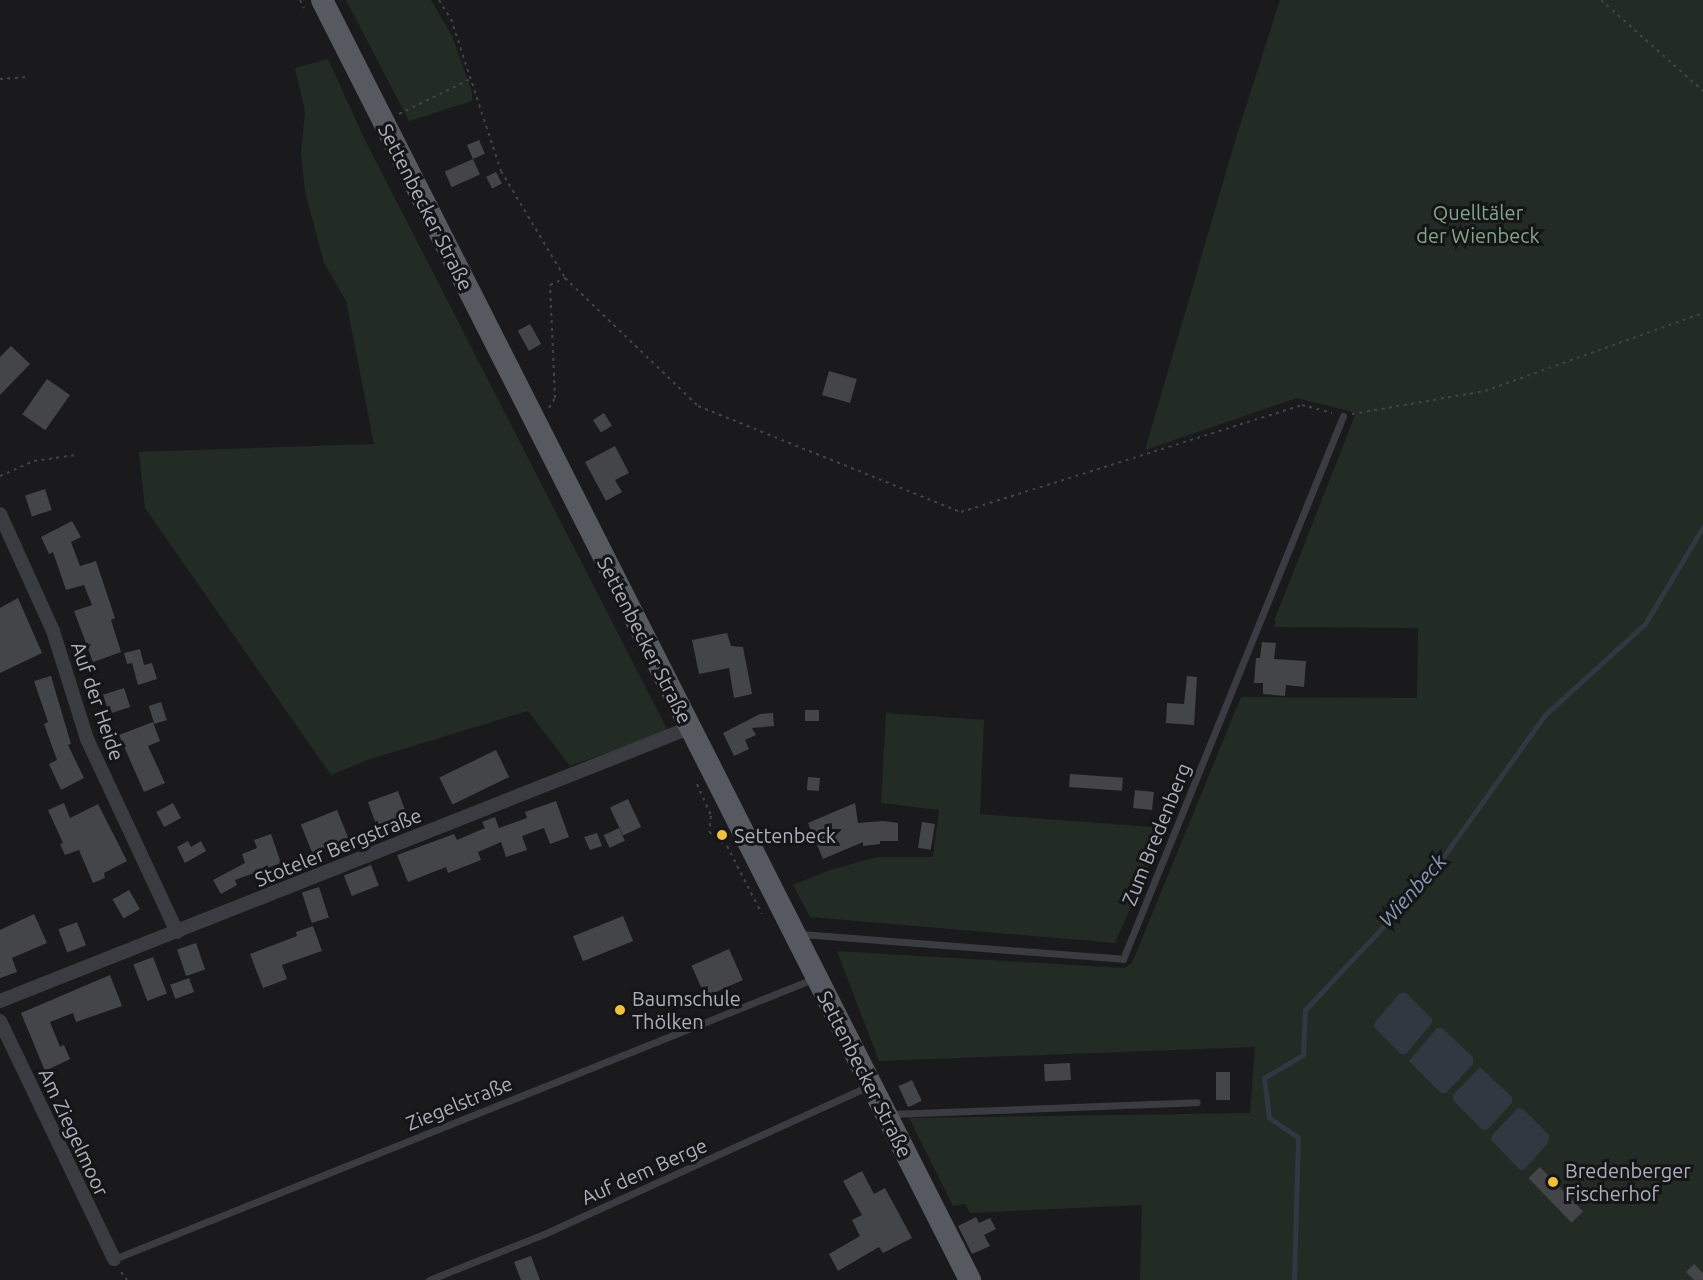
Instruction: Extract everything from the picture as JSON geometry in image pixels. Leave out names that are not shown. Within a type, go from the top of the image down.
[{"type":"main road","name":"Settenbecker Straße","points":[[322,0],[970,1280]]},
{"type":"street","name":"Auf der Heide","points":[[0,514],[53,631],[87,739],[177,932]]},
{"type":"street","name":"Stoteler Bergstraße","points":[[0,1001],[689,728]]},
{"type":"street","name":"Am Ziegelmoor","points":[[0,1021],[114,1259]]},
{"type":"lane","name":"Zum Bredenberg","points":[[793,934],[1123,959],[1343,416]]},
{"type":"lane","name":"Ziegelstraße","points":[[114,1259],[816,978]]},
{"type":"lane","name":"Auf dem Berge","points":[[429,1280],[555,1229],[871,1085]]},
{"type":"lane","points":[[885,1114],[1197,1102]]},
{"type":"path","points":[[439,0],[451,19],[501,171],[565,278],[698,406],[961,512],[1302,405],[1343,416],[1485,391],[1703,313]]},
{"type":"path","points":[[1601,0],[1703,92]]},
{"type":"path","points":[[0,79],[26,77]]},
{"type":"path","points":[[397,115],[470,79]]},
{"type":"path","points":[[538,429],[555,398],[550,285],[565,278]]},
{"type":"path","points":[[0,476],[34,461],[76,455]]},
{"type":"green space","points":[[346,0],[431,0],[452,36],[472,92],[472,101],[409,121]]},
{"type":"green space","name":"Quelltäler der Wienbeck","points":[[1280,0],[1703,0],[1703,1280],[1140,1280],[1142,1205],[970,1213],[965,1204],[953,1206],[909,1118],[1250,1113],[1255,1047],[879,1061],[837,951],[1124,968],[1132,963],[1241,697],[1417,698],[1418,628],[1274,627],[1276,621],[1274,621],[1356,413],[1297,398],[1145,450],[1235,141]]},
{"type":"green space","points":[[328,59],[363,136],[668,731],[570,766],[528,711],[370,759],[331,775],[145,508],[139,452],[374,444],[346,301],[324,263],[305,192],[301,154],[305,111],[295,68]]},
{"type":"green space","points":[[886,713],[984,720],[980,814],[1165,828],[1115,943],[810,917],[793,885],[830,870],[877,857],[933,857],[939,810],[881,803]]},
{"type":"shaded area","points":[[1400,993],[1406,993],[1432,1019],[1432,1023],[1406,1054],[1401,1054],[1374,1027],[1375,1022]]},
{"type":"shaded area","points":[[1437,1028],[1442,1028],[1473,1057],[1473,1064],[1446,1093],[1441,1093],[1409,1061]]},
{"type":"shaded area","points":[[1480,1067],[1512,1097],[1512,1103],[1488,1129],[1483,1130],[1453,1100],[1453,1095]]},
{"type":"shaded area","points":[[1518,1108],[1523,1109],[1549,1135],[1548,1143],[1525,1169],[1520,1170],[1491,1140],[1493,1134]]},
{"type":"building","points":[[479,140],[485,154],[473,159],[467,145]]},
{"type":"building","points":[[473,159],[480,175],[452,187],[445,172]]},
{"type":"building","points":[[496,172],[502,184],[492,189],[486,177]]},
{"type":"building","points":[[530,324],[541,344],[529,351],[518,331]]},
{"type":"building","points":[[11,346],[30,364],[0,395],[0,357]]},
{"type":"building","points":[[829,371],[857,379],[850,403],[822,395]]},
{"type":"building","points":[[47,379],[70,395],[45,430],[22,414]]},
{"type":"building","points":[[604,413],[612,426],[601,433],[593,420]]},
{"type":"building","points":[[615,446],[629,473],[615,480],[622,492],[606,501],[585,462]]},
{"type":"building","points":[[45,489],[52,510],[32,516],[25,495]]},
{"type":"building","points":[[72,521],[81,537],[71,542],[80,566],[96,561],[115,618],[111,620],[121,652],[93,662],[74,611],[92,605],[84,585],[66,590],[53,552],[49,554],[41,537]]},
{"type":"building","points":[[18,598],[42,653],[0,673],[0,608]]},
{"type":"building","points":[[727,633],[731,646],[743,647],[752,694],[734,698],[729,668],[699,674],[692,640]]},
{"type":"building","points":[[1262,642],[1276,643],[1274,659],[1306,661],[1304,687],[1286,685],[1285,696],[1263,694],[1263,683],[1254,683],[1256,658],[1260,658]]},
{"type":"building","points":[[140,649],[144,665],[152,663],[157,679],[138,685],[132,663],[127,664],[124,653]]},
{"type":"building","points":[[51,676],[71,744],[68,745],[84,778],[61,790],[49,764],[57,760],[44,724],[48,722],[34,681]]},
{"type":"building","points":[[1187,676],[1197,677],[1194,725],[1166,723],[1167,703],[1184,704]]},
{"type":"building","points":[[124,688],[130,707],[109,714],[103,695]]},
{"type":"building","points":[[161,702],[167,720],[155,724],[149,706]]},
{"type":"building","points":[[805,710],[819,710],[819,721],[805,721]]},
{"type":"building","points":[[773,713],[774,726],[752,728],[756,735],[745,740],[749,749],[734,756],[723,733],[760,714]]},
{"type":"building","points":[[153,722],[160,741],[148,746],[165,783],[144,792],[119,735]]},
{"type":"building","points":[[496,750],[509,777],[453,805],[439,778]]},
{"type":"building","points":[[1070,774],[1123,778],[1122,791],[1069,787]]},
{"type":"building","points":[[808,777],[820,778],[819,791],[807,790]]},
{"type":"building","points":[[1135,790],[1154,792],[1152,810],[1133,808]]},
{"type":"building","points":[[398,791],[407,816],[377,827],[368,802]]},
{"type":"building","points":[[628,799],[641,827],[623,836],[610,807]]},
{"type":"building","points":[[556,801],[569,837],[550,844],[544,828],[522,836],[527,850],[506,857],[501,842],[478,852],[481,860],[448,873],[446,867],[408,882],[397,855],[454,834],[457,840],[485,828],[482,822],[495,817],[499,828],[527,818],[525,812]]},
{"type":"building","points":[[64,803],[70,818],[98,804],[127,861],[104,873],[105,878],[93,883],[79,850],[65,855],[60,844],[63,843],[48,810]]},
{"type":"building","points":[[173,803],[181,818],[164,827],[156,812]]},
{"type":"building","points":[[855,803],[858,823],[883,821],[898,823],[898,841],[880,841],[880,844],[863,846],[863,842],[823,859],[808,823]]},
{"type":"building","points":[[337,810],[349,840],[313,854],[301,825]]},
{"type":"building","points":[[922,822],[935,824],[931,850],[918,848]]},
{"type":"building","points":[[619,828],[625,841],[610,848],[604,835]]},
{"type":"building","points":[[597,833],[602,846],[590,850],[584,837]]},
{"type":"building","points":[[271,834],[281,863],[235,880],[237,885],[221,894],[213,880],[245,863],[242,854],[257,848],[254,840]]},
{"type":"building","points":[[188,841],[191,847],[201,841],[206,851],[185,863],[177,847]]},
{"type":"building","points":[[371,865],[379,886],[352,896],[344,875]]},
{"type":"building","points":[[319,887],[329,917],[312,923],[302,893]]},
{"type":"building","points":[[129,890],[140,909],[124,919],[113,900]]},
{"type":"building","points":[[34,914],[47,943],[12,958],[17,972],[0,978],[0,930]]},
{"type":"building","points":[[623,916],[633,941],[583,961],[573,936]]},
{"type":"building","points":[[77,922],[86,945],[67,953],[58,929]]},
{"type":"building","points":[[313,926],[322,951],[282,965],[287,979],[263,988],[250,954],[297,936],[296,932]]},
{"type":"building","points":[[196,943],[205,969],[186,976],[177,950]]},
{"type":"building","points":[[729,949],[743,980],[705,997],[692,966]]},
{"type":"building","points":[[153,957],[167,993],[147,1001],[133,965]]},
{"type":"building","points":[[110,975],[122,1006],[76,1022],[73,1013],[50,1022],[60,1047],[64,1045],[70,1059],[45,1071],[21,1013]]},
{"type":"building","points":[[189,978],[194,992],[175,999],[170,985]]},
{"type":"building","points":[[1070,1063],[1071,1080],[1045,1081],[1044,1064]]},
{"type":"building","points":[[1216,1072],[1230,1072],[1230,1100],[1216,1100]]},
{"type":"building","points":[[912,1080],[922,1101],[908,1107],[898,1086]]},
{"type":"building","points":[[1540,1167],[1583,1212],[1572,1223],[1528,1178]]},
{"type":"building","points":[[862,1171],[874,1194],[885,1188],[912,1238],[883,1253],[879,1247],[838,1271],[829,1254],[860,1236],[852,1220],[862,1215],[843,1181]]},
{"type":"building","points":[[976,1217],[979,1223],[990,1218],[996,1229],[984,1235],[990,1246],[972,1254],[958,1226]]},
{"type":"building","points":[[531,1256],[540,1280],[521,1280],[514,1262]]},
{"type":"building","points":[[1694,1264],[1703,1273],[1703,1280],[1694,1280],[1686,1272]]},
{"type":"waterway","name":"Wienbeck","points":[[1294,1280],[1298,1138],[1269,1118],[1264,1078],[1303,1055],[1305,1010],[1397,912],[1444,856],[1545,715],[1645,624],[1703,527]]},
{"type":"place","name":"Settenbeck","points":[[722,835]]},
{"type":"place","name":"Baumschule Thölken","points":[[620,1010]]},
{"type":"place","name":"Bredenberger Fischerhof","points":[[1553,1182]]}]
